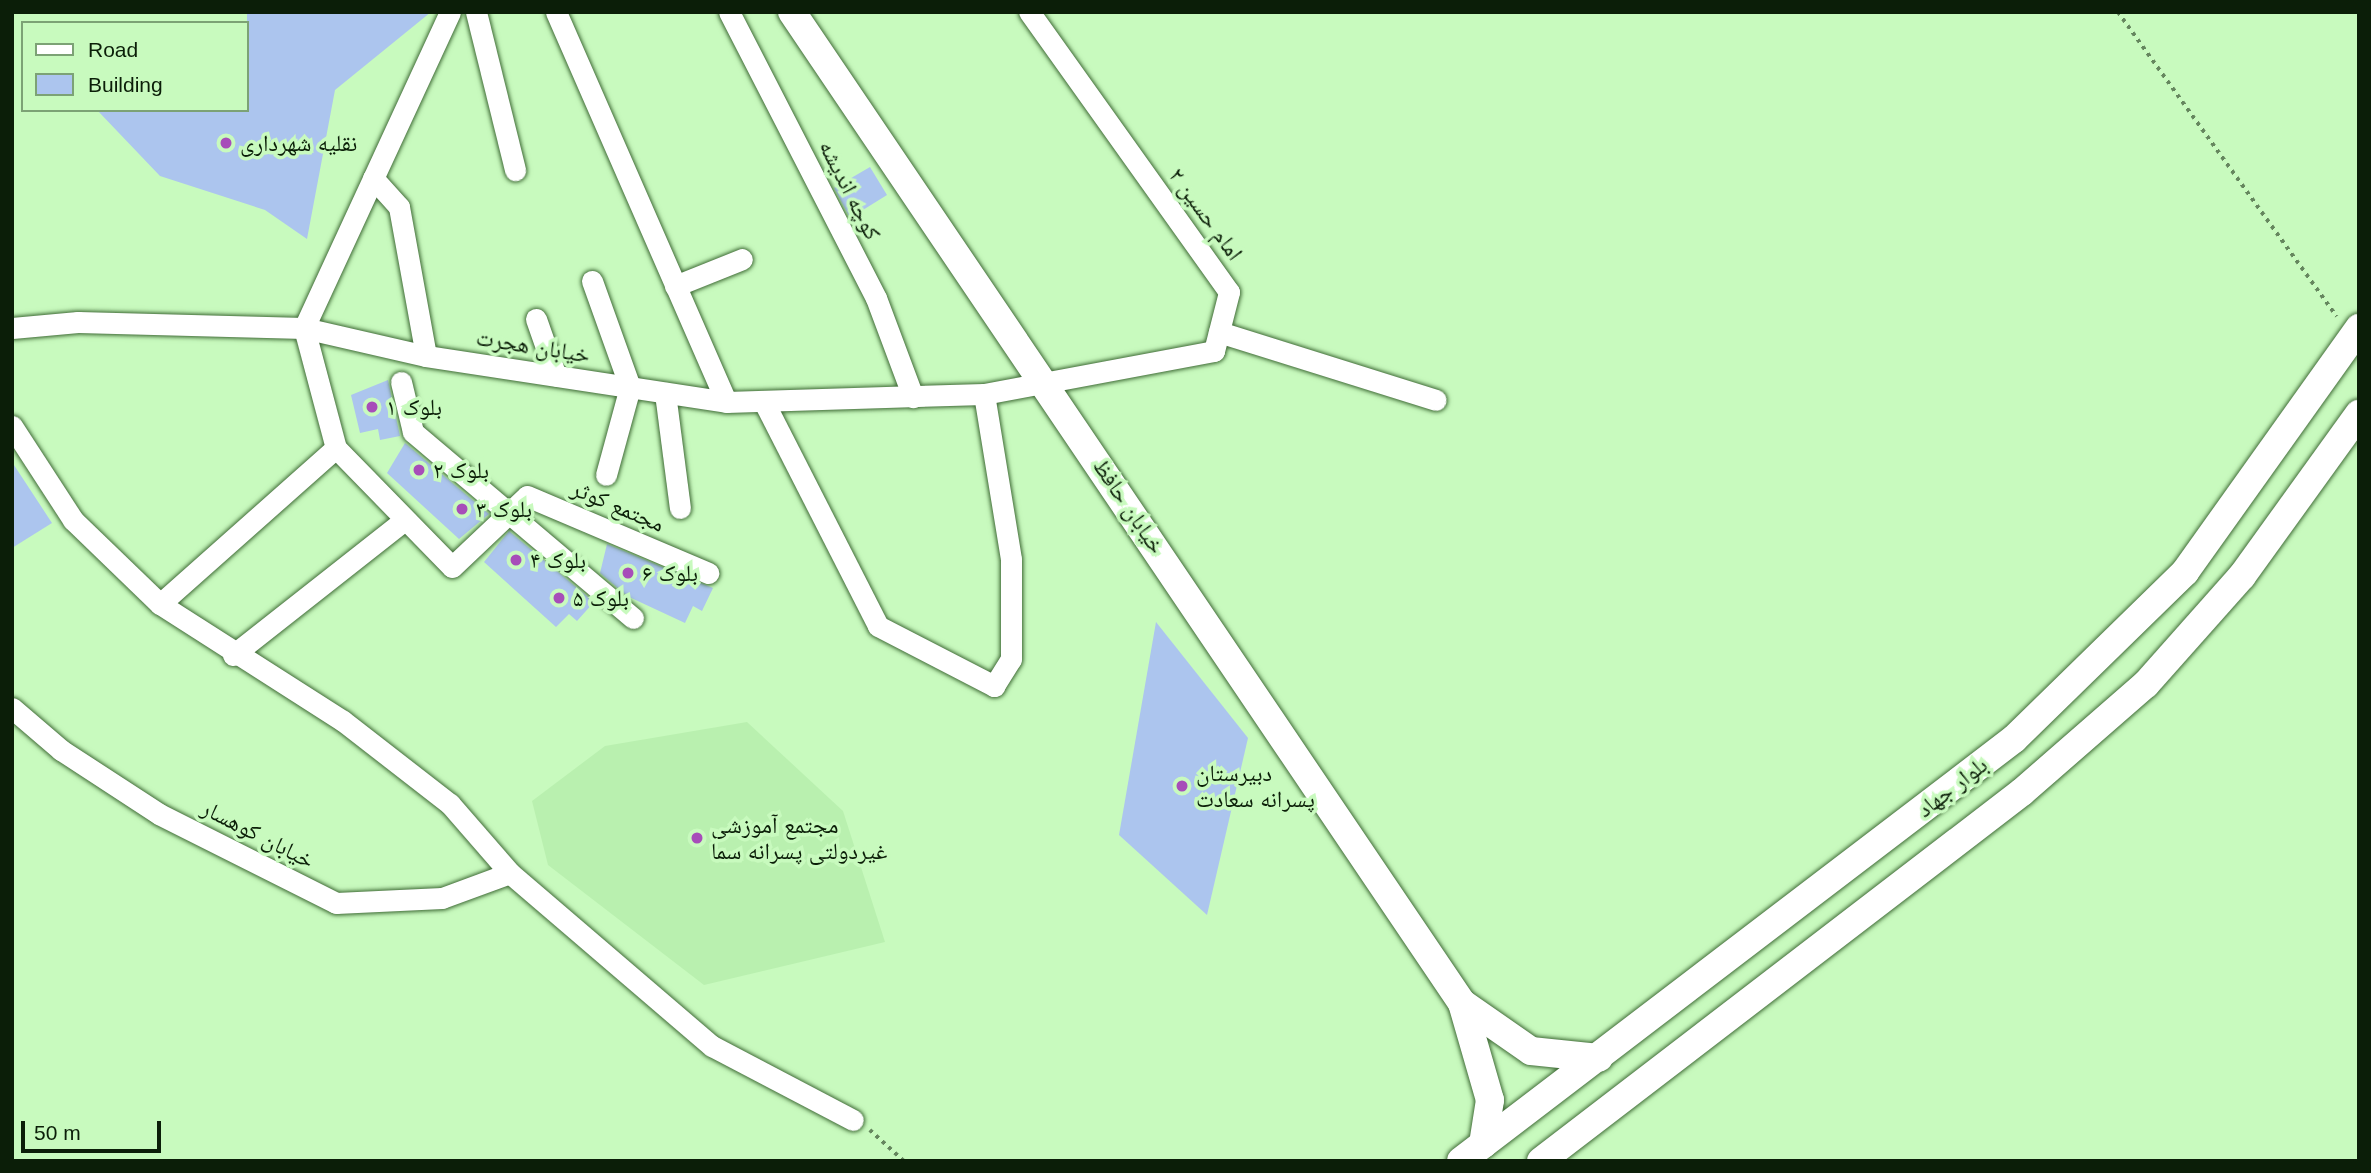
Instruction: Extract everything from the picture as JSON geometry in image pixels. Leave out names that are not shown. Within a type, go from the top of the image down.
[{"type":"main road","name":"خیابان حافظ","points":[[792,12],[1047,382],[1462,1003]]},
{"type":"main road","name":"بلوار جهاد","points":[[1472,1153],[2014,738],[2185,572],[2355,332]]},
{"type":"main road","name":"بلوار جهاد","points":[[1541,1161],[2022,792],[2146,684],[2242,576],[2359,414]]},
{"type":"main road","points":[[1462,1003],[1531,1051],[1599,1058]]},
{"type":"main road","points":[[1462,1003],[1490,1100],[1472,1153]]},
{"type":"street","points":[[233,655],[402,522],[336,448],[304,328],[450,12]]},
{"type":"street","points":[[476,12],[515,170]]},
{"type":"street","points":[[556,12],[726,402]]},
{"type":"street","name":"کوچه اندیشه","points":[[729,12],[876,298],[913,397]]},
{"type":"street","name":"امام حسین ۲","points":[[1029,12],[1229,292],[1214,351],[1047,382]]},
{"type":"street","points":[[373,178],[399,207],[426,356]]},
{"type":"street","points":[[676,286],[742,259]]},
{"type":"street","points":[[592,281],[630,387],[606,475]]},
{"type":"street","points":[[536,319],[556,376]]},
{"type":"street","name":"خیابان هجرت","points":[[12,328],[78,322],[304,328],[426,356],[726,402],[984,394],[1047,382]]},
{"type":"street","points":[[1219,332],[1436,400]]},
{"type":"street","points":[[401,382],[413,432],[511,510],[633,618]]},
{"type":"street","points":[[665,393],[680,508]]},
{"type":"street","points":[[764,402],[878,626],[994,686],[1011,659],[1011,559],[984,394]]},
{"type":"street","points":[[12,426],[73,520],[160,604],[233,655],[342,721],[450,804],[510,873],[712,1046],[853,1120]]},
{"type":"street","points":[[160,604],[336,448]]},
{"type":"street","name":"مجتمع کوثر","points":[[402,522],[452,567],[527,496],[708,573]]},
{"type":"street","name":"خیابان کوهسار","points":[[12,708],[61,750],[159,814],[336,903],[442,898],[510,873]]},
{"type":"path","points":[[2118,12],[2355,332]]},
{"type":"path","points":[[853,1120],[904,1161]]},
{"type":"shaded area","name":"مجتمع آموزشی غیردولتی پسرانه سما","points":[[747,722],[843,811],[885,942],[704,985],[548,865],[532,801],[605,746]]},
{"type":"building","name":"نقلیه شهرداری","points":[[247,12],[431,12],[335,90],[307,239],[265,210],[160,176],[99,112],[248,112]]},
{"type":"building","points":[[870,167],[887,195],[850,218],[834,188]]},
{"type":"building","name":"بلوک ۱","points":[[388,380],[400,436],[380,440],[378,429],[360,433],[351,395]]},
{"type":"building","points":[[405,443],[489,514],[459,539],[387,473]]},
{"type":"building","points":[[12,462],[52,523],[12,548]]},
{"type":"building","points":[[509,531],[594,602],[577,621],[569,614],[556,627],[484,562]]},
{"type":"building","points":[[607,544],[713,588],[702,611],[693,606],[685,623],[627,596],[600,573]]},
{"type":"building","name":"دبیرستان پسرانه سعادت","points":[[1156,622],[1248,738],[1207,915],[1119,835]]},
{"type":"place","name":"نقلیه شهرداری","points":[[226,143]]},
{"type":"place","name":"بلوک ۱","points":[[372,407]]},
{"type":"place","name":"بلوک ۲","points":[[419,470]]},
{"type":"place","name":"بلوک ۳","points":[[462,509]]},
{"type":"place","name":"بلوک ۴","points":[[516,560]]},
{"type":"place","name":"بلوک ۶","points":[[628,573]]},
{"type":"place","name":"بلوک ۵","points":[[559,598]]},
{"type":"place","name":"دبیرستان پسرانه سعادت","points":[[1182,786]]},
{"type":"place","name":"مجتمع آموزشی غیردولتی پسرانه سما","points":[[697,838]]}]
